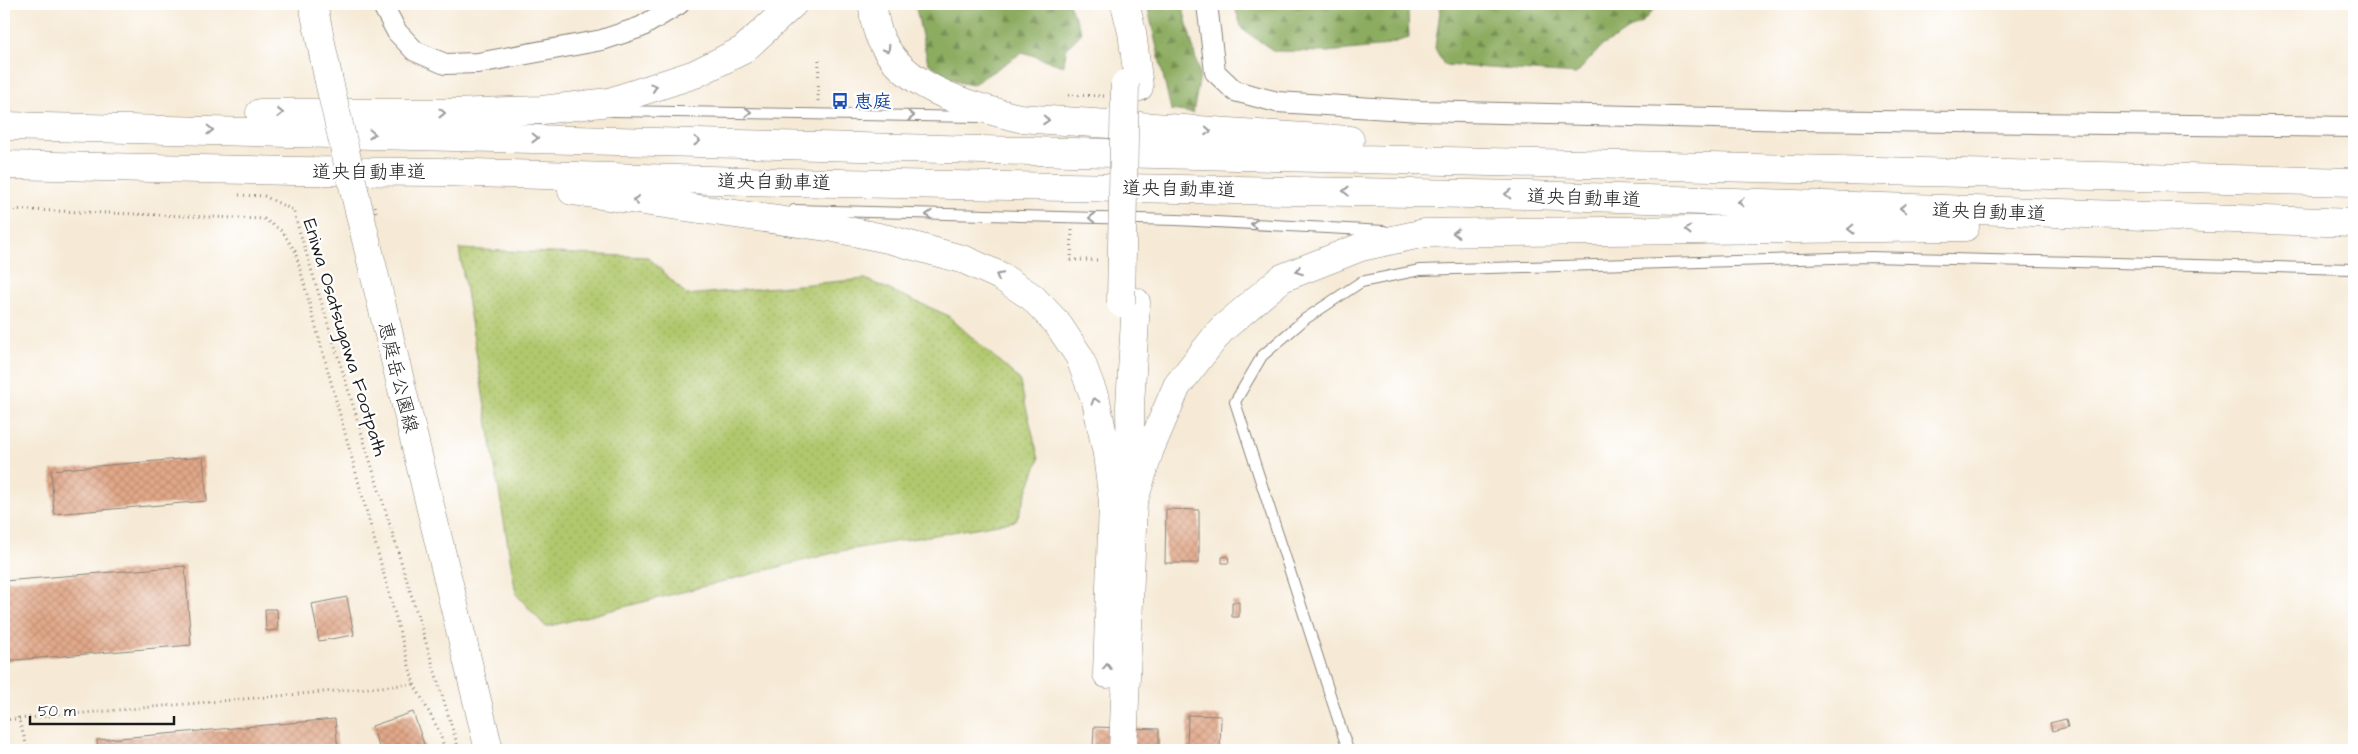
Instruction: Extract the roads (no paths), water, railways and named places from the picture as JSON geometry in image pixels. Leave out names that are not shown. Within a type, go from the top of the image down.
[{"type":"main road","name":"恵庭岳公園線","points":[[313,4],[355,194],[489,750]]},
{"type":"main road","points":[[4,115],[60,112],[404,114],[542,110],[608,102],[695,74],[743,50],[793,4]]},
{"type":"main road","points":[[873,4],[880,39],[892,57],[921,84],[960,102],[1019,118],[1304,138],[1921,174]]},
{"type":"main road","points":[[1107,4],[1118,38],[1125,89],[1128,303],[1123,502],[1123,750]]},
{"type":"main road","points":[[1125,4],[1132,32],[1125,89]]},
{"type":"main road","name":"道央自動車道","points":[[4,126],[735,142],[1921,174],[2354,182]]},
{"type":"main road","name":"道央自動車道","points":[[4,165],[440,172],[782,182],[1539,195],[2354,223]]},
{"type":"main road","points":[[440,172],[834,228],[928,249],[965,260],[1000,276],[1032,297],[1057,322],[1079,356],[1096,401],[1107,454],[1123,502]]},
{"type":"main road","points":[[1104,750],[1123,502],[1150,449],[1177,386],[1221,330],[1282,278],[1361,247],[1425,233],[2354,223]]},
{"type":"street","points":[[382,4],[397,32],[415,51],[445,64],[453,64],[478,63],[602,40],[641,26],[679,4]]},
{"type":"street","points":[[1207,4],[1215,72],[1235,91],[1277,102],[1422,111],[1727,118],[2354,127]]},
{"type":"lane","points":[[542,110],[1019,118]]},
{"type":"lane","points":[[677,206],[1177,220],[1425,233]]},
{"type":"lane","points":[[1348,750],[1235,402],[1262,356],[1305,319],[1361,282],[1420,270],[1870,257],[2354,269]]},
{"type":"place","name":"恵庭","points":[[840,101]]}]
